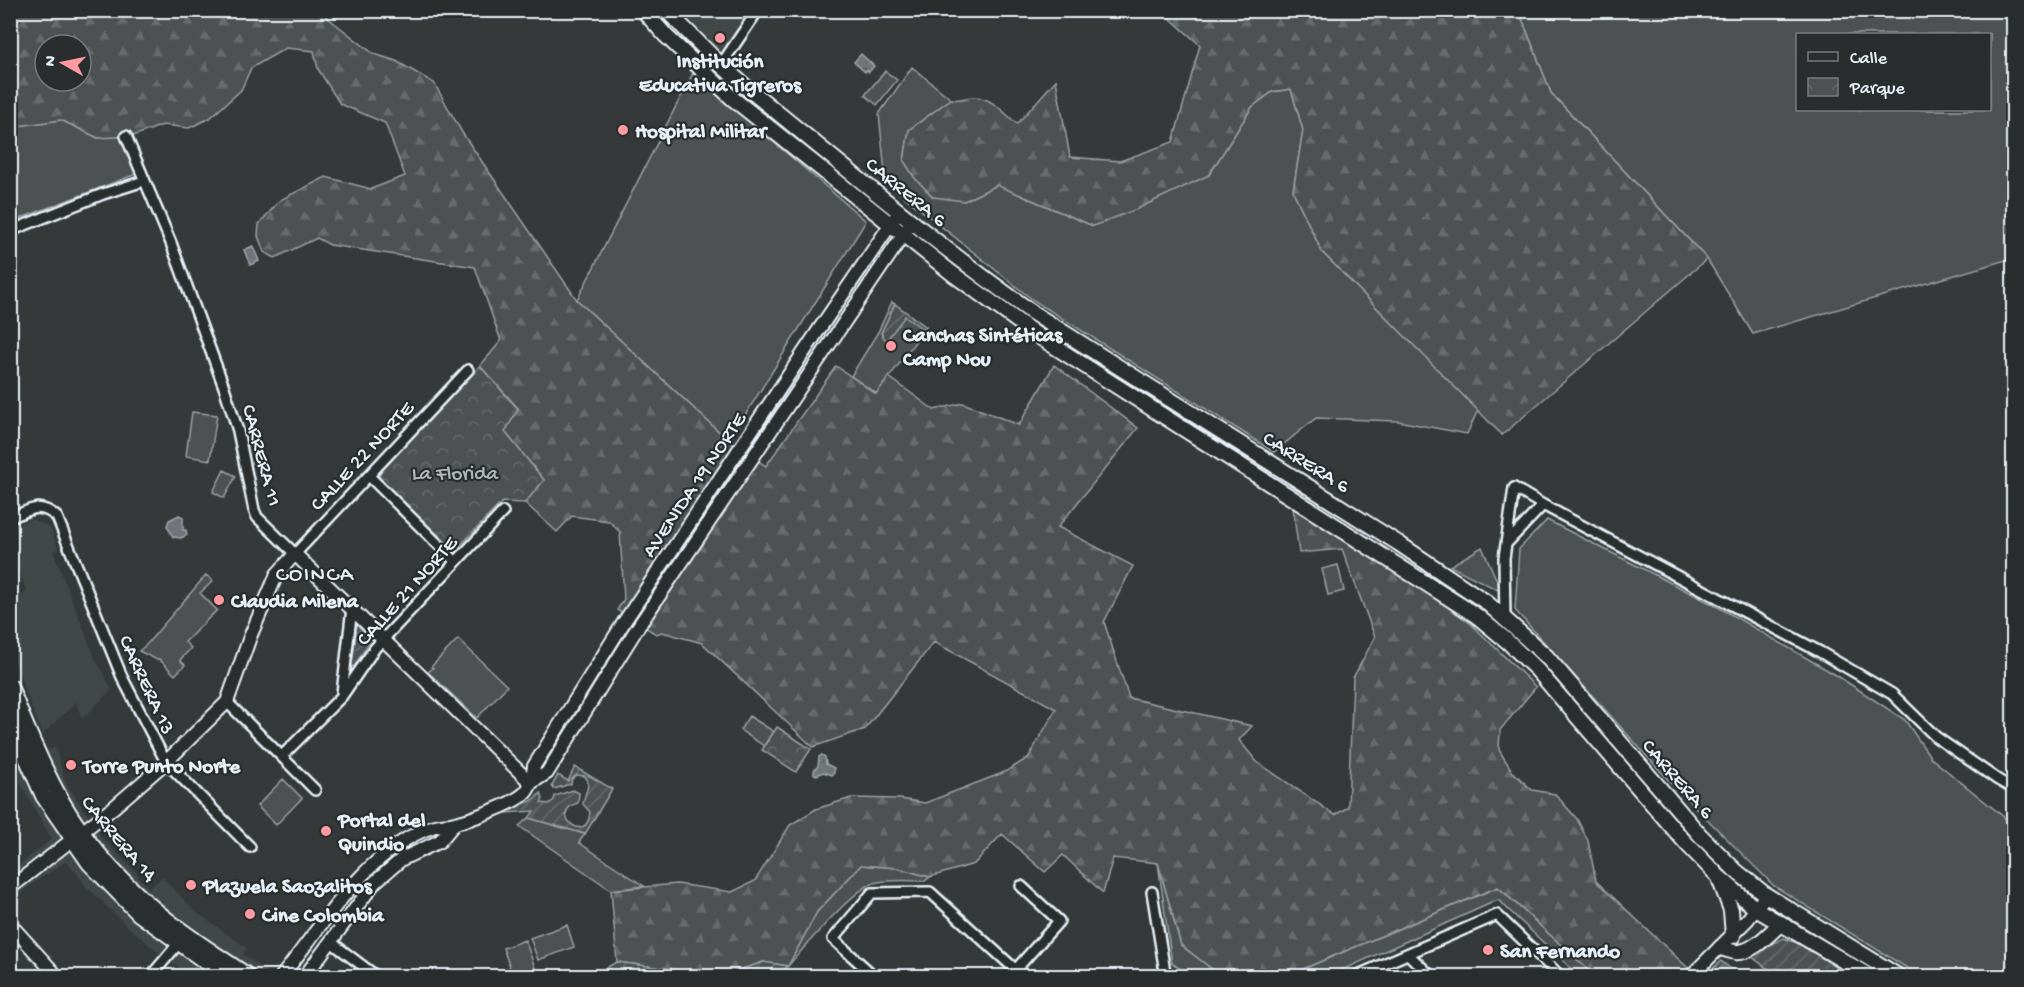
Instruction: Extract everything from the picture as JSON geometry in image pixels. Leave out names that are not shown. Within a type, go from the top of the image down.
[{"type":"main road","points":[[643,10],[732,98],[902,236],[1038,336],[1477,616],[1538,670],[1685,842],[1718,876],[1756,909],[1869,976]]},
{"type":"main road","name":"CARRERA 6","points":[[666,10],[721,65],[954,256],[1034,314],[1407,548],[1478,596],[1506,618],[1547,657],[1700,835],[1737,871],[1766,895],[1898,976]]},
{"type":"main road","name":"CARRERA 14","points":[[10,686],[19,737]]},
{"type":"main road","name":"CARRERA 14","points":[[10,721],[64,804],[89,863],[139,914],[225,976]]},
{"type":"main road","name":"CARRERA 14","points":[[78,836],[152,907],[248,976]]},
{"type":"main road","points":[[1718,876],[1732,916],[1732,936]]},
{"type":"main road","points":[[1720,948],[1737,952],[1750,948],[1769,935],[1781,922]]},
{"type":"street","points":[[721,65],[758,10]]},
{"type":"street","name":"CARRERA 11","points":[[126,136],[171,243],[224,387],[238,431],[257,517],[531,783]]},
{"type":"street","points":[[10,231],[103,194],[144,181]]},
{"type":"street","name":"AVENIDA 19 NORTE","points":[[282,976],[360,877],[394,846],[433,826],[455,824],[514,801],[526,792],[531,783],[534,766],[624,622],[900,212]]},
{"type":"street","name":"AVENIDA 19 NORTE","points":[[531,783],[547,773],[636,630],[912,222]]},
{"type":"street","name":"CALLE 22 NORTE","points":[[10,888],[78,836],[166,762],[227,702],[250,637],[277,574],[468,370]]},
{"type":"street","points":[[369,476],[456,562]]},
{"type":"street","points":[[1506,618],[1504,558],[1514,488],[1820,652],[1892,694],[1936,737],[2013,789]]},
{"type":"street","points":[[1506,544],[1543,505]]},
{"type":"street","name":"CARRERA 13","points":[[10,518],[36,507],[52,512],[60,524],[122,677],[166,762],[250,847]]},
{"type":"street","name":"CALLE 21 NORTE","points":[[282,756],[342,696],[375,648],[503,512]]},
{"type":"street","name":"CALLE 21 NORTE","points":[[342,696],[352,608]]},
{"type":"street","points":[[227,702],[315,790]]},
{"type":"street","name":"AVENIDA 19 NORTE","points":[[305,976],[375,882],[402,859],[440,841],[455,824]]},
{"type":"street","points":[[874,976],[833,939],[872,893],[930,892],[1013,973],[1059,921],[1022,886]]},
{"type":"street","points":[[1152,892],[1166,975]]},
{"type":"street","points":[[1691,976],[1732,936],[1766,895]]},
{"type":"street","points":[[1356,976],[1497,915],[1560,976]]},
{"type":"street","points":[[10,924],[54,976]]},
{"type":"street","points":[[331,942],[376,976]]},
{"type":"street","points":[[151,976],[178,944]]},
{"type":"street","points":[[1408,954],[1431,976]]},
{"type":"shaded area","name":"Institución Educativa Tigreros","points":[[680,11],[740,11],[746,22],[721,54]]},
{"type":"shaded area","points":[[31,519],[50,527],[59,549],[53,551],[95,658],[112,689],[82,719],[76,702],[42,735],[44,737],[42,740],[47,749],[50,750],[55,746],[65,781],[102,838],[139,875],[138,877],[150,888],[162,877],[196,912],[247,948],[243,954],[273,976],[191,976],[128,927],[86,886],[67,861],[11,901],[11,871],[52,839],[11,767],[11,752],[42,734],[11,653],[10,577],[18,596],[27,592],[11,550],[11,527]]},
{"type":"green space","points":[[10,11],[319,11],[374,54],[396,61],[434,83],[463,134],[577,300],[729,441],[766,466],[836,366],[876,394],[889,377],[934,410],[963,403],[1019,425],[1054,365],[1138,428],[1058,527],[1133,566],[1104,622],[1129,698],[1252,726],[1239,740],[1257,762],[1335,815],[1348,807],[1353,678],[1375,637],[1342,549],[1299,553],[1293,508],[1394,570],[1470,623],[1536,687],[1500,730],[1499,750],[1512,771],[1532,790],[1555,794],[1577,819],[1588,841],[1596,881],[1689,969],[1681,976],[1595,976],[1498,887],[1286,976],[1221,976],[1181,945],[1158,863],[1113,858],[1103,893],[1063,855],[1045,872],[1002,834],[974,864],[930,877],[898,868],[861,865],[817,912],[788,966],[763,962],[721,976],[617,962],[611,890],[677,884],[732,892],[755,881],[790,825],[816,809],[851,798],[900,799],[925,803],[1005,772],[1028,758],[1056,709],[934,642],[865,729],[813,747],[702,643],[662,632],[656,634],[617,610],[624,599],[620,532],[609,521],[572,516],[557,532],[525,503],[544,480],[505,432],[518,408],[480,366],[501,341],[475,267],[330,245],[317,238],[275,258],[264,252],[258,236],[259,224],[280,200],[326,177],[371,189],[405,176],[385,123],[340,104],[318,69],[314,51],[286,48],[251,68],[241,90],[210,118],[189,128],[163,125],[133,136],[98,138],[61,120],[11,127]]},
{"type":"green space","points":[[1162,11],[1519,11],[1551,93],[1707,259],[1502,435],[1322,252],[1293,191],[1303,130],[1291,89],[1272,92],[1252,107],[1209,175],[1137,209],[1093,226],[997,185],[964,201],[933,197],[914,177],[904,161],[909,130],[951,99],[974,97],[987,100],[1017,124],[1056,80],[1070,157],[1120,161],[1173,142],[1200,45]]},
{"type":"green space","points":[[1519,11],[2013,11],[2013,258],[1753,334],[1707,259],[1551,93]]},
{"type":"green space","points":[[912,67],[951,99],[909,130],[904,161],[964,201],[997,185],[1093,226],[1209,175],[1252,107],[1272,92],[1291,89],[1303,130],[1293,191],[1322,252],[1478,410],[1467,434],[1398,421],[1316,418],[1274,452],[1033,300],[886,182],[879,114]]},
{"type":"green space","points":[[885,71],[897,80],[877,105],[865,95]]},
{"type":"green space","points":[[693,73],[866,221],[729,441],[577,300]]},
{"type":"green space","points":[[61,120],[98,138],[122,136],[136,174],[11,222],[10,127]]},
{"type":"green space","name":"Canchas Sintéticas Camp Nou","points":[[892,302],[926,327],[877,394],[851,376],[878,332]]},
{"type":"green space","points":[[895,304],[926,327],[924,330],[905,316],[886,341],[881,333]]},
{"type":"green space","name":"La Florida","points":[[480,366],[518,409],[505,432],[544,480],[525,503],[502,502],[455,551],[379,478],[381,470]]},
{"type":"green space","points":[[192,412],[217,415],[210,460],[186,456]]},
{"type":"green space","points":[[224,470],[236,476],[224,498],[213,492]]},
{"type":"green space","points":[[1547,520],[1718,607],[1836,675],[1905,720],[1931,758],[2004,817],[2013,832],[2013,976],[1920,976],[1774,886],[1673,785],[1515,610],[1519,549]]},
{"type":"green space","points":[[1482,547],[1502,592],[1450,566]]},
{"type":"green space","points":[[1338,565],[1344,591],[1328,595],[1322,569]]},
{"type":"green space","points":[[206,575],[213,581],[200,593],[217,610],[185,642],[191,648],[180,660],[185,665],[175,675],[159,659],[139,651]]},
{"type":"green space","points":[[357,623],[371,639],[354,667],[352,666]]},
{"type":"green space","points":[[458,639],[507,686],[477,718],[428,672]]},
{"type":"green space","points":[[749,716],[773,731],[764,746],[740,730]]},
{"type":"green space","points":[[777,727],[811,749],[796,772],[762,750]]},
{"type":"green space","points":[[575,767],[612,789],[585,834],[529,818],[534,811],[505,813],[503,811],[531,801],[541,793],[543,799],[541,803],[549,804],[555,796],[573,790],[579,793],[578,803],[569,807],[566,813],[567,819],[571,824],[582,827],[587,822],[590,812],[583,804],[588,786],[585,776],[577,775],[572,779],[571,784],[554,789],[552,786],[558,775],[568,781]]},
{"type":"green space","points":[[283,779],[302,798],[276,825],[257,806]]},
{"type":"green space","points":[[529,818],[585,834],[579,842],[581,844],[644,886],[611,890],[519,826]]},
{"type":"green space","points":[[1158,863],[1181,945],[1221,976],[1191,976],[1172,963]]},
{"type":"green space","points":[[861,865],[898,868],[930,877],[925,881],[874,883],[865,888],[830,920],[788,966],[817,912]]},
{"type":"green space","points":[[1498,887],[1595,976],[1579,976],[1498,900],[1329,976],[1286,976]]},
{"type":"green space","points":[[567,925],[574,947],[538,960],[530,938]]},
{"type":"green space","points":[[1783,938],[1797,943],[1839,968],[1830,976],[1777,976],[1751,956]]},
{"type":"green space","points":[[1817,938],[1828,938],[1895,976],[1883,976]]},
{"type":"green space","points":[[525,940],[538,976],[513,976],[503,948]]},
{"type":"green space","points":[[1721,961],[1740,976],[1705,976]]},
{"type":"green space","points":[[617,962],[721,976],[589,976]]},
{"type":"green space","points":[[764,962],[788,966],[776,976],[721,976]]},
{"type":"water","points":[[861,54],[874,66],[869,72],[867,70],[865,72],[854,62]]},
{"type":"water","points":[[253,246],[259,261],[250,265],[244,250]]},
{"type":"water","points":[[179,515],[183,517],[183,530],[186,530],[187,535],[181,538],[173,537],[167,526],[169,520]]},
{"type":"water","points":[[822,755],[825,757],[826,764],[834,768],[832,775],[823,772],[814,774],[819,757]]},
{"type":"place","name":"Institución Educativa Tigreros","points":[[720,38]]},
{"type":"place","name":"Hospital Militar","points":[[623,130]]},
{"type":"place","name":"Canchas Sintéticas Camp Nou","points":[[891,346]]},
{"type":"place","name":"Claudia Milena","points":[[219,600]]},
{"type":"place","name":"Torre Punto Norte","points":[[71,765]]},
{"type":"place","name":"Portal del Quindio","points":[[326,831]]},
{"type":"place","name":"Plazuela Saozalitos","points":[[191,885]]},
{"type":"place","name":"Cine Colombia","points":[[250,914]]},
{"type":"place","name":"San Fernando","points":[[1488,950]]},
{"type":"district","name":"COINCA","points":[[315,572]]}]
